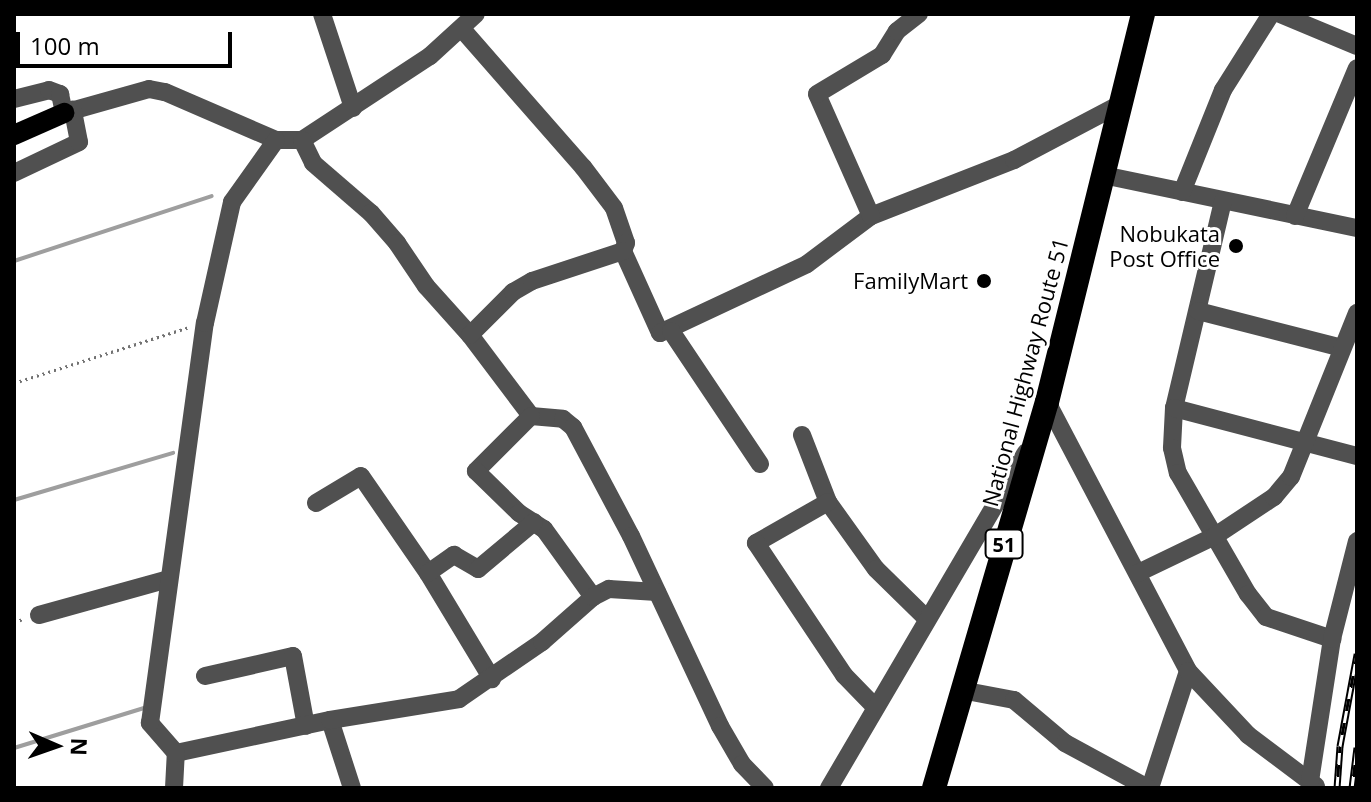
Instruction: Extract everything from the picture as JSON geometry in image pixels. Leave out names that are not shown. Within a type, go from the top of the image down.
[{"type":"highway","name":"National Highway Route 51","points":[[934,788],[1047,402],[1143,14]]},
{"type":"main road","points":[[14,120],[69,111]]},
{"type":"main road","points":[[14,135],[69,111]]},
{"type":"street","points":[[322,14],[353,108]]},
{"type":"street","points":[[69,111],[149,89],[188,102],[276,140],[302,140],[353,108],[462,29],[476,14]]},
{"type":"street","points":[[871,216],[817,94],[882,55],[897,31],[919,14]]},
{"type":"street","points":[[1182,192],[1223,90],[1271,14]]},
{"type":"street","points":[[1280,14],[1357,46]]},
{"type":"street","points":[[462,29],[583,167],[614,208],[626,243],[623,251],[660,333],[671,331],[807,264],[871,216],[1014,160],[1122,103]]},
{"type":"street","points":[[1295,216],[1357,68]]},
{"type":"street","points":[[14,99],[49,90],[60,94],[79,142],[14,173]]},
{"type":"street","points":[[174,788],[176,753],[150,723],[205,323],[232,202],[276,140]]},
{"type":"street","points":[[302,140],[313,163],[371,213],[397,243],[426,286],[470,335],[531,416],[563,419],[573,427],[657,592],[720,726],[742,764],[765,788]]},
{"type":"street","points":[[1103,175],[1357,228]]},
{"type":"street","points":[[1223,201],[1174,408],[1172,448],[1178,473],[1248,594],[1266,617],[1332,639]]},
{"type":"street","points":[[470,335],[513,292],[532,281],[623,251]]},
{"type":"street","points":[[1198,311],[1342,348]]},
{"type":"street","points":[[1138,573],[1215,536],[1274,497],[1291,477],[1357,313]]},
{"type":"street","points":[[671,331],[760,464]]},
{"type":"street","points":[[1047,402],[1188,671],[1248,735],[1314,784],[1332,639],[1357,541]]},
{"type":"street","points":[[1174,408],[1357,456]]},
{"type":"street","points":[[531,416],[476,471],[519,513],[544,529],[593,597]]},
{"type":"street","points":[[829,788],[926,618],[1039,431]]},
{"type":"street","points":[[802,435],[828,502],[876,569],[926,618]]},
{"type":"street","points":[[316,503],[361,476],[428,573],[492,679]]},
{"type":"street","points":[[828,502],[756,543],[844,675],[875,707]]},
{"type":"street","points":[[428,573],[454,555],[478,569],[534,522]]},
{"type":"street","points":[[39,615],[169,579]]},
{"type":"street","points":[[176,753],[330,720],[459,699],[492,679],[593,597],[609,589],[657,592]]},
{"type":"street","points":[[205,676],[293,656],[306,726]]},
{"type":"street","points":[[961,690],[1014,700],[1065,743],[1149,788],[1188,671]]},
{"type":"street","points":[[330,720],[352,788]]},
{"type":"path","points":[[14,383],[205,323]]},
{"type":"waterway","points":[[14,261],[212,196]]},
{"type":"waterway","points":[[14,500],[173,453]]},
{"type":"waterway","points":[[14,748],[144,708]]},
{"type":"railway","points":[[1337,788],[1340,746],[1357,654]]},
{"type":"railway","points":[[1352,788],[1357,747]]},
{"type":"place","name":"Nobukata Post Office","points":[[1236,246]]},
{"type":"place","name":"FamilyMart","points":[[984,281]]}]
